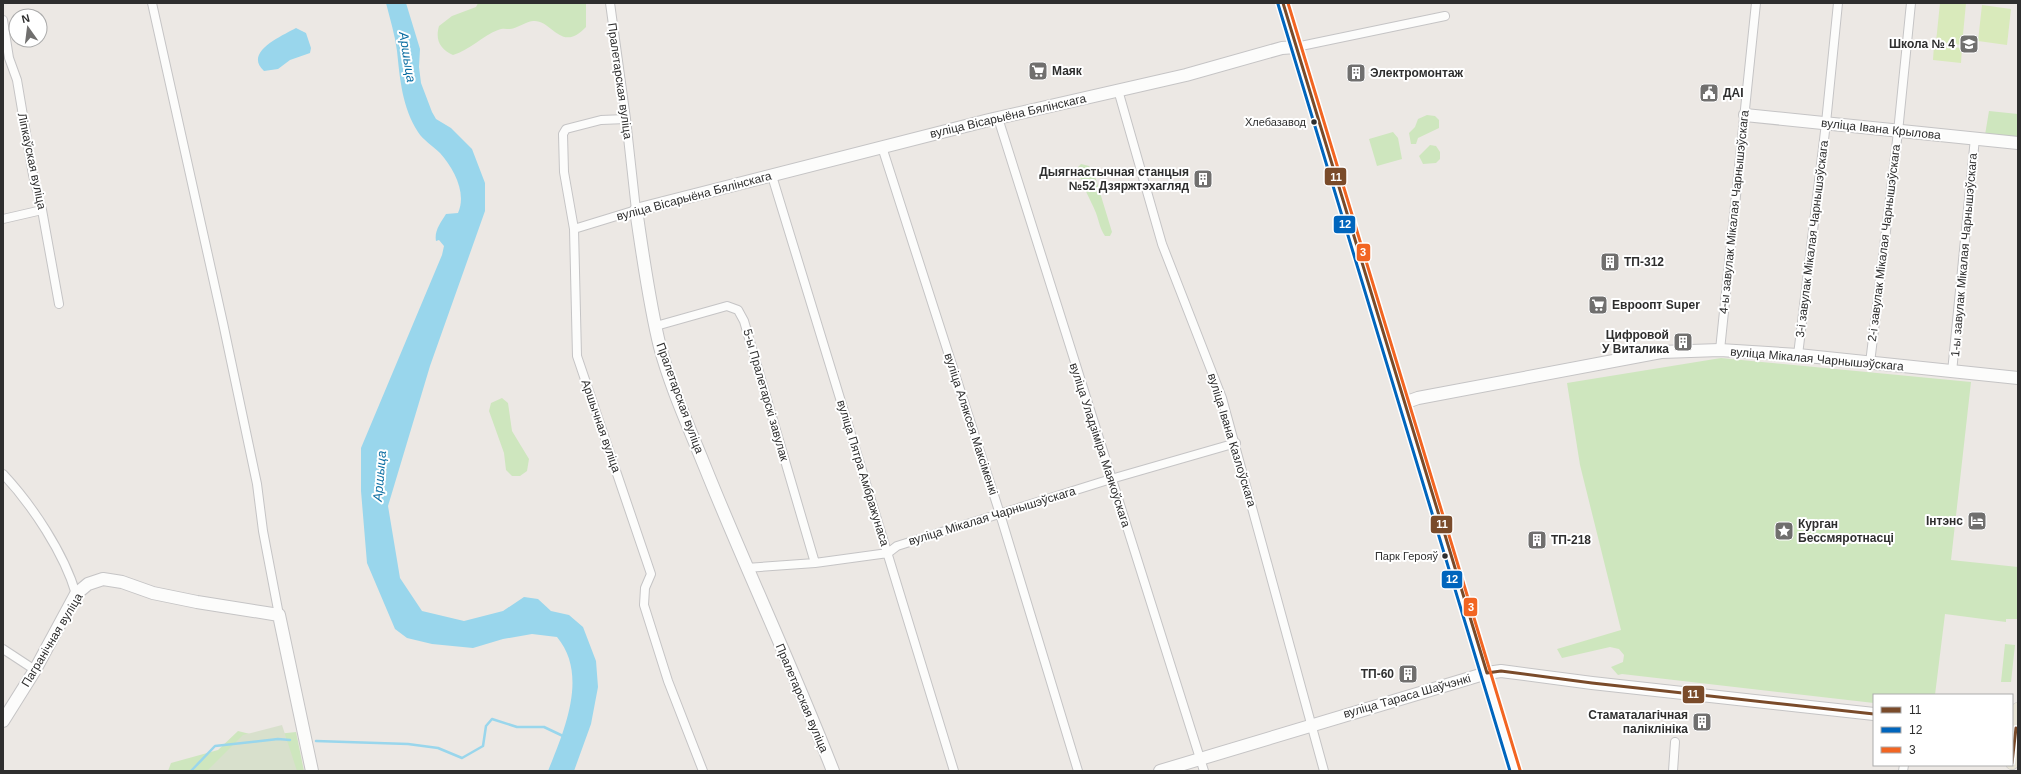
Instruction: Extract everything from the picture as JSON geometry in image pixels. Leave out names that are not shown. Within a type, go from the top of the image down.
[{"type":"main road","points":[[2013,752],[2018,709]]},
{"type":"street","points":[[152,3],[257,484],[279,615],[312,771]]},
{"type":"street","name":"Пралетарская вуліца","points":[[610,3],[626,119],[636,210],[660,348],[673,387],[746,568],[812,718],[833,771]]},
{"type":"street","points":[[1282,3],[1487,673],[1515,771]]},
{"type":"street","name":"4-ы завулак Мікалая Чарнышэўскага","points":[[1720,350],[1756,3]]},
{"type":"street","name":"3-і завулак Мікалая Чарнышэўскага","points":[[1798,355],[1826,124],[1838,3]]},
{"type":"street","name":"2-і завулак Мікалая Чарнышэўскага","points":[[1870,363],[1898,132],[1911,3]]},
{"type":"street","name":"вуліца Вісарыёна Бялінскага","points":[[574,229],[636,210],[882,147],[998,118],[1186,75],[1282,48],[1319,44],[1445,16]]},
{"type":"street","name":"Ліпкаўская вуліца","points":[[3,20],[9,58],[17,80],[33,175],[42,210],[59,304]]},
{"type":"street","name":"вуліца Івана Казлоўскага","points":[[1118,90],[1162,244],[1222,398],[1236,443],[1310,725],[1324,771]]},
{"type":"street","name":"вуліца Івана Крылова","points":[[1745,115],[1898,132],[2018,143]]},
{"type":"street","name":"вуліца Уладзіміра Маякоўскага","points":[[998,118],[1204,771]]},
{"type":"street","name":"Аршычная вуліца","points":[[626,119],[600,120],[566,128],[563,134],[564,172],[574,229],[577,356],[651,574],[646,588],[644,606],[668,681],[703,771]]},
{"type":"street","name":"1-ы завулак Мікалая Чарнышэўскага","points":[[1952,372],[1975,138]]},
{"type":"street","name":"вуліца Аляксея Максіменкі","points":[[882,147],[1000,514],[1078,771]]},
{"type":"street","name":"вуліца Пятра Амбражунаса","points":[[772,176],[954,771]]},
{"type":"street","points":[[3,219],[42,210]]},
{"type":"street","name":"5-ы Пралетарскі завулак","points":[[656,326],[726,306],[738,310],[744,320],[815,563]]},
{"type":"street","name":"вуліца Мікалая Чарнышэўскага","points":[[1404,402],[1418,398],[1565,372],[1651,353],[1720,350],[1798,355],[2018,378]]},
{"type":"street","name":"вуліца Мікалая Чарнышэўскага","points":[[746,568],[815,563],[888,553],[897,546],[1111,479],[1236,443]]},
{"type":"street","points":[[3,474],[33,513],[60,554],[70,573],[76,594]]},
{"type":"street","name":"Пагранічная вуліца","points":[[3,722],[35,670],[76,594],[88,584],[103,579],[122,582],[153,593],[189,601],[279,615]]},
{"type":"street","points":[[3,649],[35,670]]},
{"type":"street","name":"вуліца Тараса Шаўчэнкі","points":[[1160,771],[1310,725],[1487,673],[1500,671],[1592,683],[1873,714]]},
{"type":"street","points":[[1673,771],[1675,742]]},
{"type":"green space","points":[[478,3],[586,3],[586,27],[570,37],[557,33],[540,22],[533,21],[510,29],[500,29],[459,53],[453,55],[449,53],[442,47],[438,40],[439,26],[452,16],[476,7]]},
{"type":"green space","points":[[1940,3],[1966,3],[1962,45],[1936,42]]},
{"type":"green space","points":[[1982,5],[2011,9],[2007,45],[1978,41]]},
{"type":"green space","points":[[1934,45],[1962,48],[1961,63],[1933,60]]},
{"type":"green space","points":[[1989,111],[2018,114],[2018,138],[1985,135]]},
{"type":"green space","points":[[1427,115],[1435,116],[1439,120],[1439,128],[1418,138],[1416,144],[1411,144],[1409,133],[1415,127],[1418,119]]},
{"type":"green space","points":[[1393,132],[1398,138],[1402,159],[1377,166],[1369,139]]},
{"type":"green space","points":[[1430,145],[1436,146],[1440,152],[1440,159],[1436,163],[1423,164],[1419,156]]},
{"type":"green space","points":[[1081,164],[1089,166],[1094,173],[1112,232],[1110,236],[1105,236],[1103,233],[1096,213],[1083,185],[1078,167]]},
{"type":"green space","points":[[1721,358],[1971,382],[1951,560],[2018,567],[2017,619],[2006,619],[2006,622],[1945,614],[1935,694],[1873,694],[1873,703],[1622,674],[1618,675],[1611,667],[1623,662],[1624,655],[1619,649],[1610,647],[1562,658],[1557,649],[1621,630],[1580,465],[1567,383]]},
{"type":"green space","points":[[502,398],[508,403],[512,431],[529,459],[527,471],[520,476],[512,476],[506,470],[504,453],[489,411],[491,403]]},
{"type":"green space","points":[[2005,644],[2015,645],[2011,682],[2001,682]]},
{"type":"green space","points":[[282,725],[297,771],[207,771],[243,735]]},
{"type":"green space","points":[[238,731],[258,736],[296,732],[304,771],[168,771],[171,763],[218,750]]},
{"type":"water","name":"Аршыца","points":[[386,3],[406,3],[420,49],[419,67],[421,83],[432,112],[436,119],[451,128],[472,149],[485,183],[485,211],[430,366],[388,506],[400,578],[422,611],[464,621],[503,611],[524,597],[538,599],[551,611],[569,615],[583,627],[596,661],[598,687],[591,724],[574,771],[548,771],[561,739],[570,703],[572,686],[571,668],[566,652],[557,637],[532,634],[503,639],[473,648],[432,644],[407,638],[395,629],[367,563],[361,491],[361,448],[442,255],[444,246],[439,240],[436,241],[437,230],[446,214],[458,213],[461,197],[458,182],[450,166],[440,153],[420,135],[408,113],[399,72],[396,45]]},
{"type":"water","points":[[296,28],[306,33],[311,48],[310,53],[290,60],[278,69],[264,71],[259,64],[258,57],[261,51],[274,40]]},
{"type":"waterway","points":[[316,741],[408,744],[438,748],[462,758],[483,746],[486,726],[492,719],[517,727],[544,727],[563,736]]},
{"type":"waterway","points":[[191,771],[215,746],[278,739],[290,740]]},
{"type":"transit line","name":"11","points":[[1283,3],[1487,673],[1501,671],[1592,683],[1873,714]]},
{"type":"transit line","name":"3","points":[[1288,3],[1520,770]]},
{"type":"transit line","name":"12","points":[[1278,4],[1510,771]]},
{"type":"transit line","name":"11","points":[[2013,754],[2016,728]]},
{"type":"place","name":"Школа № 4","points":[[1969,44]]},
{"type":"place","name":"Маяк","points":[[1038,71]]},
{"type":"place","name":"Электромонтаж","points":[[1356,73]]},
{"type":"place","name":"ДАІ","points":[[1709,93]]},
{"type":"place","name":"Хлебазавод","points":[[1314,122]]},
{"type":"place","name":"Дыягнастычная станцыя №52 Дзяржтэхагляд","points":[[1203,179]]},
{"type":"place","name":"ТП-312","points":[[1610,262]]},
{"type":"place","name":"Евроопт Super","points":[[1598,305]]},
{"type":"place","name":"Цифровой У Виталика","points":[[1683,342]]},
{"type":"place","name":"Інтэнс","points":[[1977,521]]},
{"type":"place","name":"Курган Бессмяротнасці","points":[[1784,531]]},
{"type":"place","name":"ТП-218","points":[[1537,540]]},
{"type":"place","name":"Парк Герояў","points":[[1445,556]]},
{"type":"place","name":"ТП-60","points":[[1408,674]]},
{"type":"place","name":"Стаматалагічная паліклініка","points":[[1702,722]]}]
